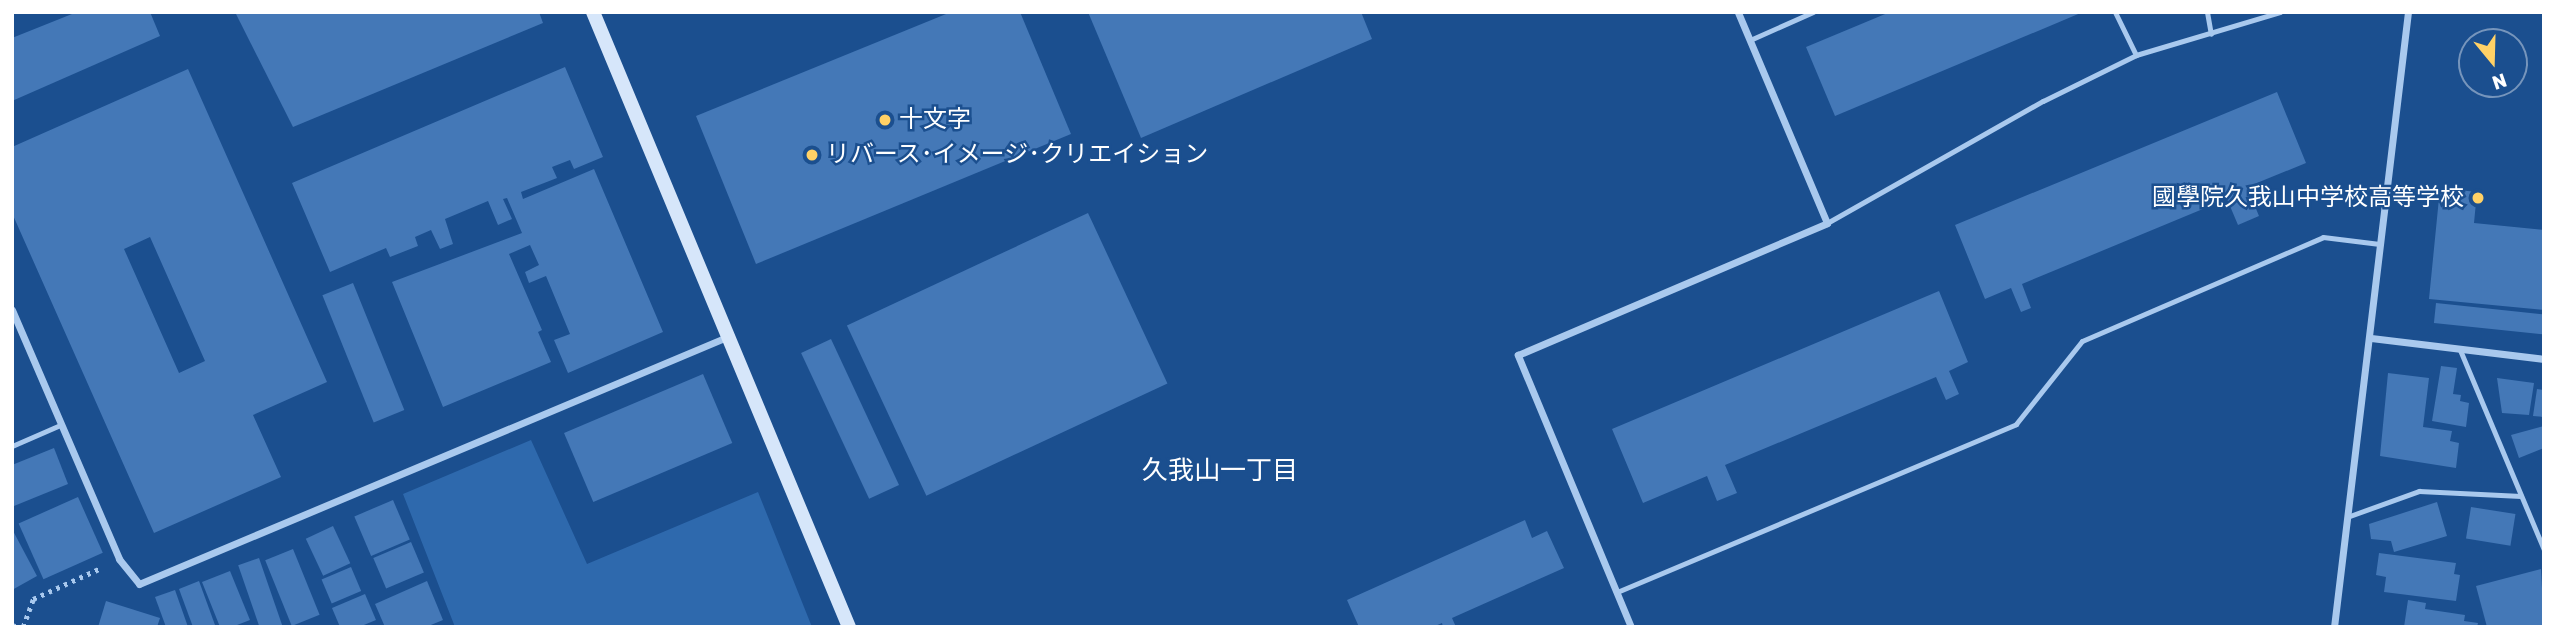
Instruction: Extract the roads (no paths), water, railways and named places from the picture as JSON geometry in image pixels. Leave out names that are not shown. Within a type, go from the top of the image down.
[{"type":"street","points":[[593,12],[849,627]]},
{"type":"street","points":[[1632,627],[1518,355],[1827,223],[1738,12]]},
{"type":"street","points":[[2334,627],[2409,12]]},
{"type":"street","points":[[12,310],[119,559],[139,583],[727,337]]},
{"type":"street","points":[[2371,338],[2544,359]]},
{"type":"lane","points":[[1750,40],[1813,12]]},
{"type":"lane","points":[[2115,12],[2136,55]]},
{"type":"lane","points":[[2207,12],[2211,34]]},
{"type":"lane","points":[[1827,223],[2043,101],[2136,55],[2280,12]]},
{"type":"lane","points":[[1617,593],[2016,424],[2082,341],[2323,237],[2380,244]]},
{"type":"lane","points":[[2459,350],[2544,550]]},
{"type":"lane","points":[[12,446],[60,425]]},
{"type":"lane","points":[[2347,517],[2420,491],[2521,496]]},
{"type":"place","name":"十文字","points":[[885,120]]},
{"type":"place","name":"リバース･イメージ･クリエイション","points":[[812,155]]},
{"type":"place","name":"國學院久我山中学校高等学校","points":[[2478,198]]},
{"type":"district","name":"久我山一丁目","points":[[1220,471]]}]
